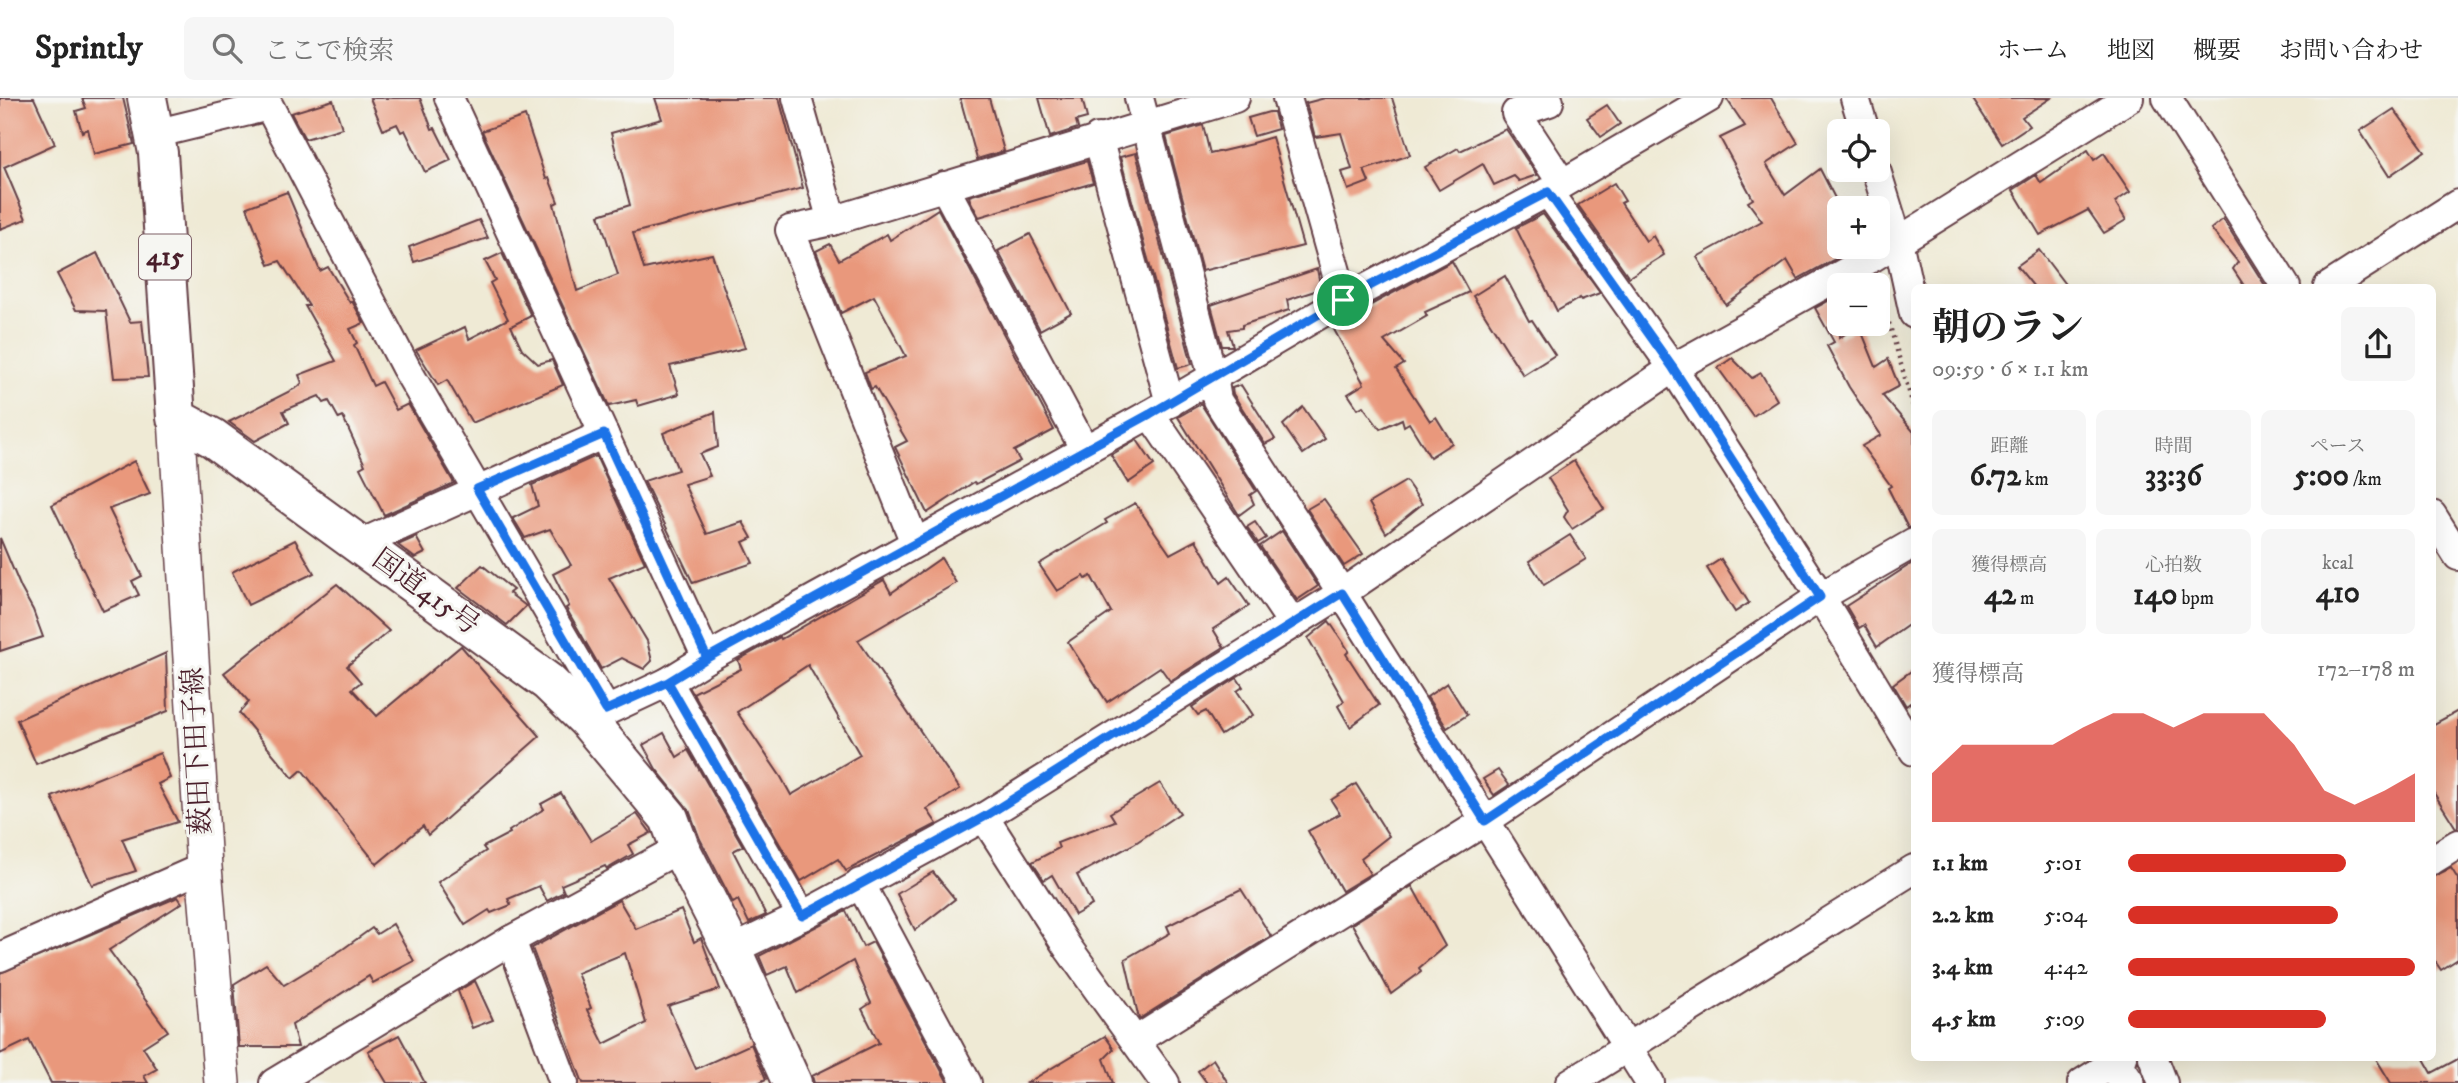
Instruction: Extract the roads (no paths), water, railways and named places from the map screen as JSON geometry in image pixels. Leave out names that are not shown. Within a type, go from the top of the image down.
[{"type":"highway","name":"415","points":[[151,116],[158,153],[176,418]]},
{"type":"highway","name":"国道415号","points":[[176,418],[213,438],[596,715],[669,818],[680,848],[732,950],[792,1083]]},
{"type":"main road","name":"薮田下田子線","points":[[176,418],[204,867],[222,1083]]},
{"type":"street","points":[[449,98],[707,658]]},
{"type":"street","points":[[797,98],[832,221]]},
{"type":"street","points":[[915,544],[790,230],[832,221],[1098,138],[1143,111],[1235,98]]},
{"type":"street","points":[[1287,98],[1343,300]]},
{"type":"street","points":[[1548,98],[1549,102],[1516,113],[1555,188],[1820,597],[1911,746]]},
{"type":"street","points":[[151,116],[269,106],[406,368],[477,489],[596,715],[668,682],[1160,409],[1343,300],[1555,188],[1709,98]]},
{"type":"street","points":[[1855,98],[1861,119]]},
{"type":"street","points":[[732,950],[802,916],[984,817],[1342,593],[1673,368],[1873,257],[2129,98]]},
{"type":"street","points":[[2167,98],[2284,284]]},
{"type":"street","points":[[1143,111],[1217,400],[1342,593],[1650,1083]]},
{"type":"street","points":[[1098,138],[1160,409],[1293,624]]},
{"type":"street","points":[[1881,182],[1898,241],[1911,300]]},
{"type":"street","points":[[944,186],[1085,450]]},
{"type":"street","points":[[2333,284],[2458,204]]},
{"type":"street","points":[[360,544],[604,434]]},
{"type":"street","points":[[1135,1041],[1485,821],[1820,597],[1911,545]]},
{"type":"street","points":[[668,682],[802,916]]},
{"type":"street","points":[[984,817],[1069,948],[1165,1083]]},
{"type":"street","points":[[2436,858],[2458,844]]},
{"type":"street","points":[[274,1083],[510,940],[680,848]]},
{"type":"street","points":[[0,957],[204,867]]},
{"type":"street","points":[[1570,1083],[1911,871]]},
{"type":"street","points":[[860,883],[967,1083]]},
{"type":"street","points":[[510,940],[564,1083]]},
{"type":"street","points":[[2155,1061],[2163,1083]]},
{"type":"street","points":[[2082,1083],[2119,1065]]}]
